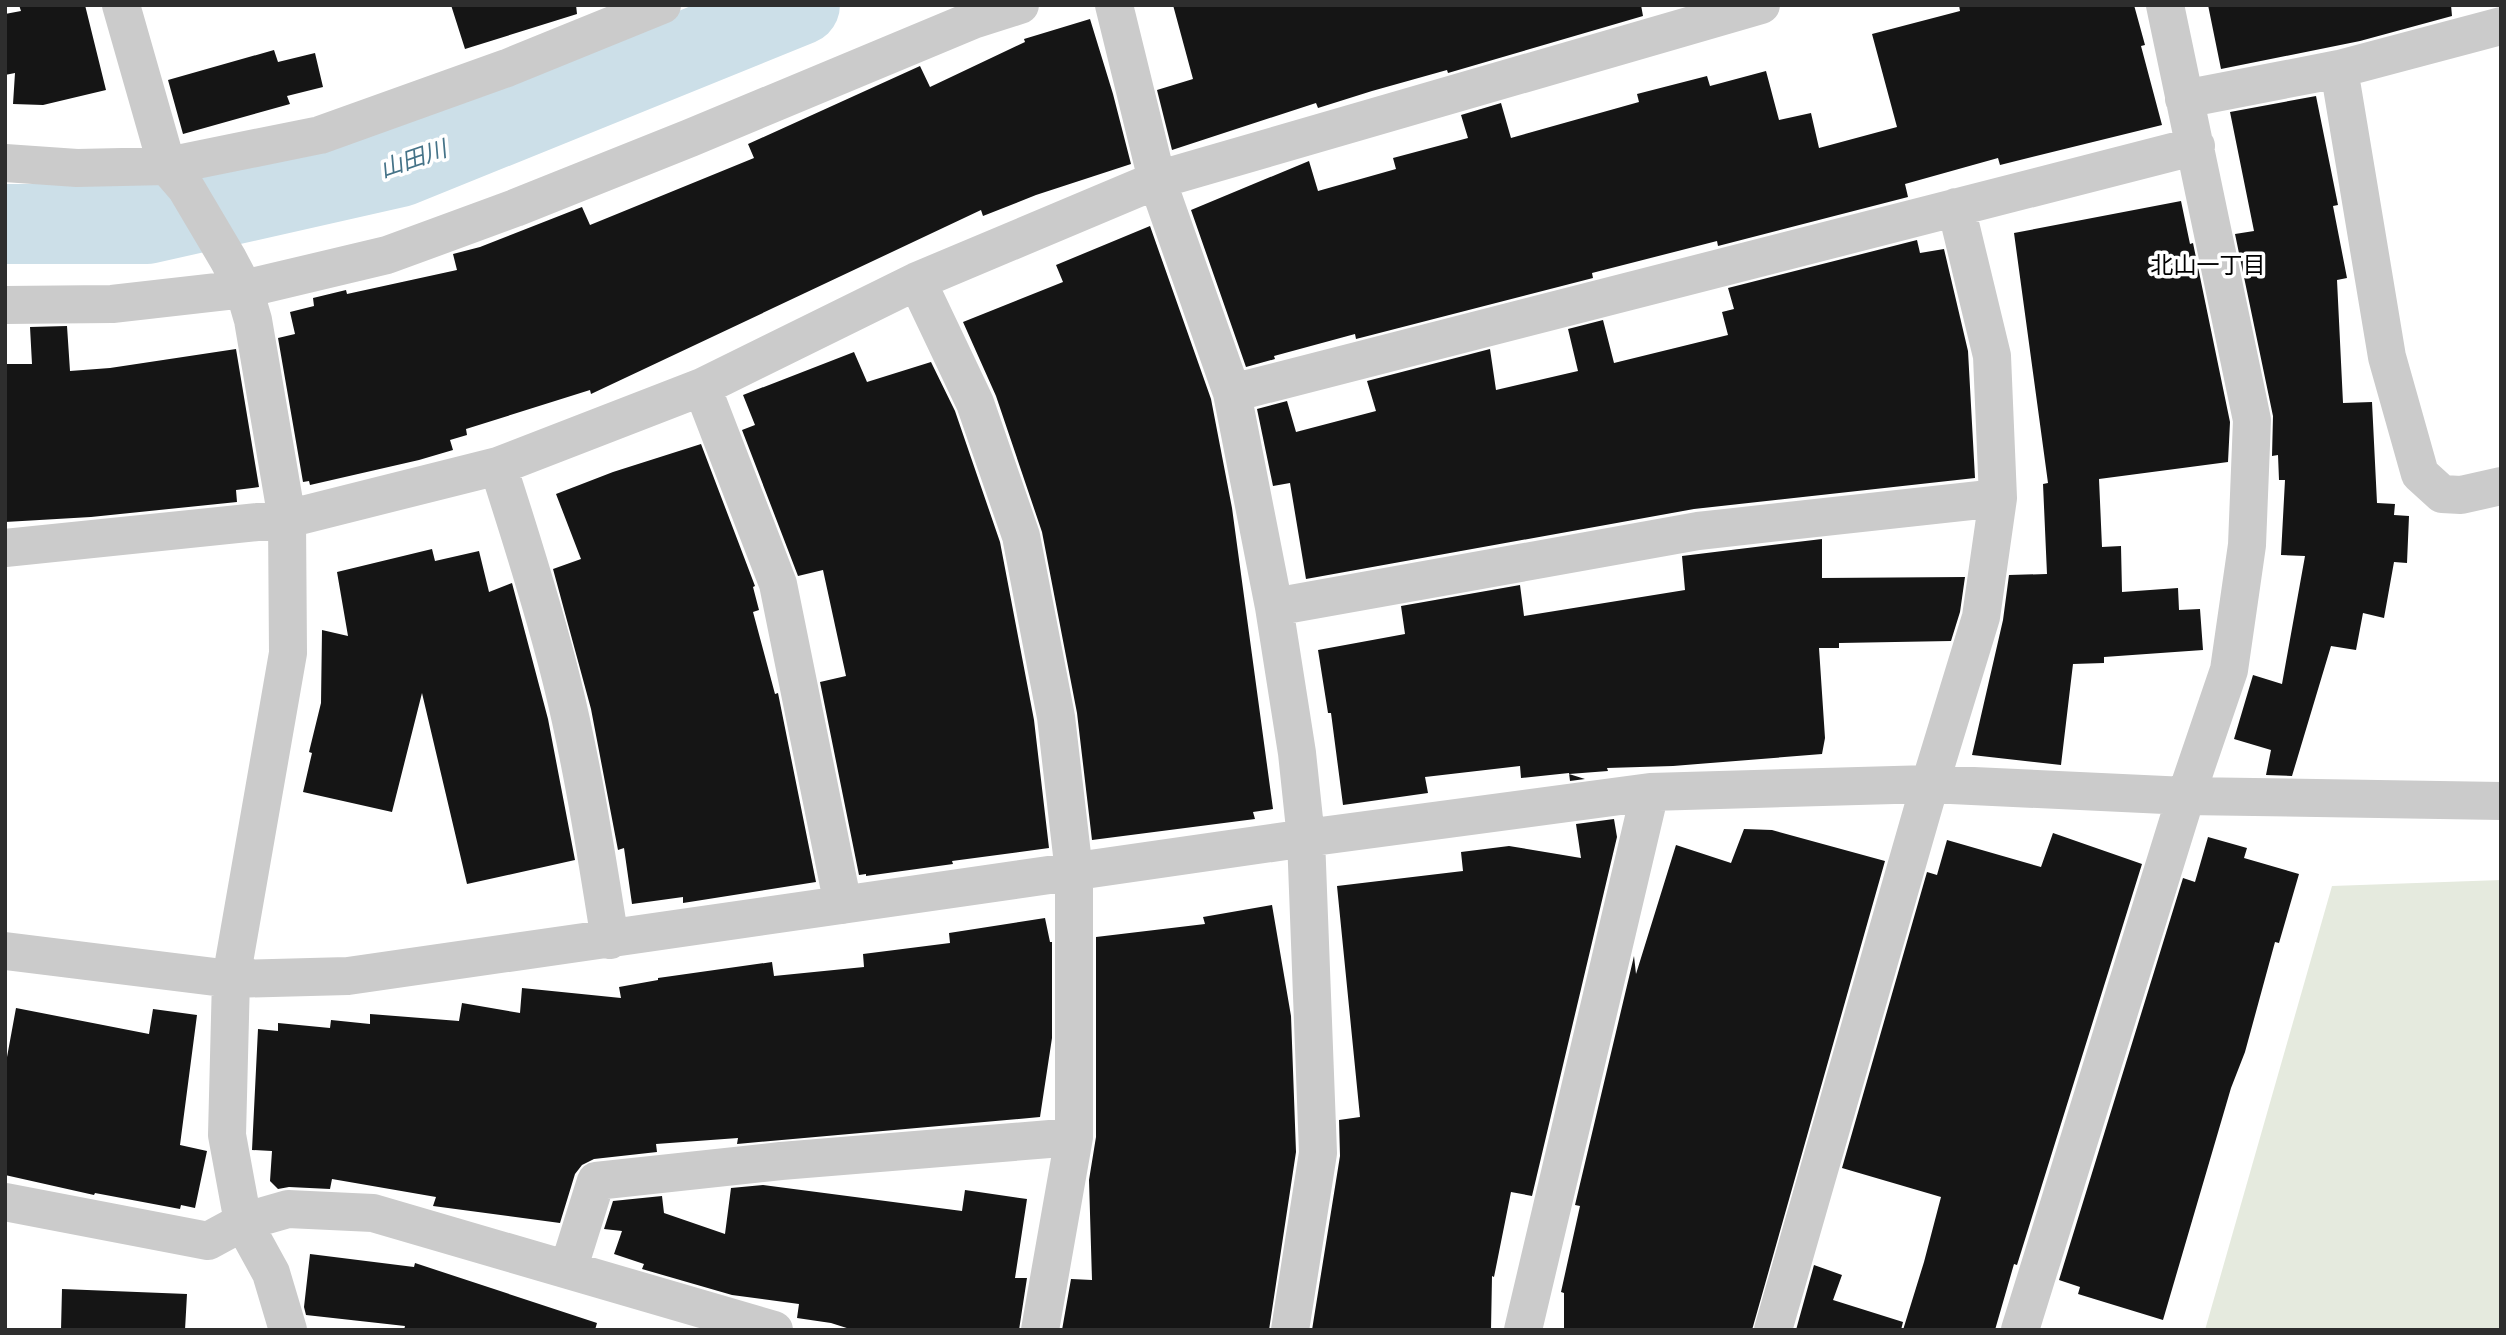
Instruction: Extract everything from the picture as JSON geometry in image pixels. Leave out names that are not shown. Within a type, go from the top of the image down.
[{"type":"street","points":[[121,5],[176,177],[236,274],[253,320],[287,519],[288,653],[231,979],[227,1135],[243,1222],[271,1273],[288,1330]]},
{"type":"street","points":[[5,163],[176,177],[320,135],[507,68],[662,5]]},
{"type":"street","points":[[5,304],[112,304],[236,274],[387,255],[515,208],[690,138],[973,20],[1020,5]]},
{"type":"street","points":[[1114,5],[1157,180],[1232,393],[1274,607],[1297,753],[1306,838],[1318,1153],[1290,1330]]},
{"type":"street","points":[[5,548],[287,519],[498,466],[702,387],[917,281],[1157,180],[1762,5]]},
{"type":"street","points":[[2020,1330],[2186,796],[2228,670],[2247,545],[2252,419],[2165,5]]},
{"type":"street","points":[[2184,99],[2339,69],[2501,26]]},
{"type":"street","points":[[2339,69],[2387,357],[2420,474],[2442,494],[2461,495],[2501,486]]},
{"type":"street","points":[[1232,393],[2196,146]]},
{"type":"street","points":[[1773,1330],[1930,784],[1981,617],[1998,498],[1992,356],[1956,207]]},
{"type":"street","points":[[917,281],[975,403],[1021,536],[1056,718],[1074,872],[1074,1137],[1040,1330]]},
{"type":"street","points":[[702,387],[778,584],[843,905]]},
{"type":"street","points":[[498,466],[562,682],[590,813],[610,940]]},
{"type":"street","points":[[1274,607],[1698,531],[1998,498]]},
{"type":"street","points":[[5,951],[231,979],[348,976],[1306,838],[1650,792],[1930,784],[2186,796],[2501,801]]},
{"type":"street","points":[[1523,1330],[1650,792]]},
{"type":"street","points":[[568,1270],[596,1181],[781,1161],[1074,1137]]},
{"type":"street","points":[[5,1202],[208,1241],[243,1222],[288,1209],[373,1213],[774,1330]]},
{"type":"shaded area","points":[[2501,880],[2501,1330],[2205,1330],[2332,886]]},
{"type":"building","points":[[19,5],[85,5],[106,90],[43,105],[13,104],[15,73],[5,75],[5,14],[21,11]]},
{"type":"building","points":[[451,5],[576,5],[577,14],[465,49]]},
{"type":"building","points":[[1173,5],[1641,5],[1643,16],[1318,108],[1316,103],[1172,150],[1157,90],[1193,79]]},
{"type":"building","points":[[1959,5],[2134,5],[2145,45],[2141,46],[2162,125],[2000,165],[1998,158],[1905,184],[1908,197],[1718,246],[1717,241],[1592,273],[1593,278],[1356,339],[1355,334],[1274,356],[1275,359],[1246,367],[1191,210],[1309,161],[1318,191],[1396,169],[1393,158],[1468,138],[1461,115],[1501,103],[1511,138],[1639,102],[1637,94],[1707,76],[1710,86],[1766,71],[1779,120],[1811,113],[1819,148],[1897,127],[1872,34],[1960,11]]},
{"type":"building","points":[[2208,5],[2451,5],[2452,16],[2360,41],[2221,69]]},
{"type":"building","points":[[1090,19],[1131,164],[1036,195],[983,216],[981,210],[591,394],[590,390],[466,429],[467,435],[450,440],[453,450],[310,485],[309,481],[303,482],[278,338],[295,334],[290,312],[314,306],[313,298],[346,290],[347,294],[457,270],[453,254],[480,247],[582,207],[590,225],[754,158],[748,144],[920,66],[930,87],[1025,42],[1024,39]]},
{"type":"building","points":[[274,50],[278,62],[315,53],[323,87],[287,96],[290,104],[183,134],[168,80]]},
{"type":"building","points":[[2316,96],[2338,205],[2333,206],[2347,278],[2337,280],[2343,403],[2372,402],[2377,503],[2395,504],[2394,515],[2409,516],[2407,563],[2394,562],[2384,618],[2363,613],[2356,650],[2331,646],[2292,776],[2266,775],[2271,750],[2234,739],[2253,675],[2282,684],[2305,556],[2281,555],[2285,480],[2279,480],[2278,455],[2272,456],[2273,416],[2235,234],[2254,231],[2230,112]]},
{"type":"building","points":[[2181,201],[2190,244],[2193,243],[2230,422],[2228,462],[2099,479],[2102,547],[2121,546],[2122,592],[2178,588],[2179,610],[2200,609],[2203,650],[2104,657],[2104,663],[2073,664],[2061,765],[1972,755],[2003,620],[2009,575],[2047,574],[2043,484],[2048,483],[2014,233]]},
{"type":"building","points":[[1150,226],[1211,399],[1232,508],[1273,809],[1253,812],[1255,819],[1092,840],[1077,713],[1042,532],[996,396],[963,322],[1063,282],[1056,265]]},
{"type":"building","points":[[1917,240],[1920,253],[1944,249],[1968,351],[1975,478],[1694,509],[1306,579],[1290,483],[1273,486],[1257,409],[1287,401],[1296,432],[1376,411],[1367,381],[1490,349],[1496,390],[1578,371],[1568,329],[1603,320],[1614,363],[1728,335],[1722,312],[1734,309],[1728,288]]},
{"type":"building","points":[[67,326],[70,371],[110,368],[236,349],[259,487],[236,490],[237,502],[91,517],[5,522],[5,364],[32,364],[30,327]]},
{"type":"building","points":[[854,352],[867,382],[931,362],[955,411],[1000,542],[1034,720],[1049,848],[952,861],[953,864],[859,875],[820,682],[846,676],[823,570],[798,576],[742,430],[755,425],[743,395]]},
{"type":"building","points":[[701,444],[755,586],[753,587],[759,610],[753,612],[775,694],[778,693],[816,882],[683,903],[683,897],[632,904],[624,848],[618,850],[591,709],[553,569],[581,559],[556,494],[613,472]]},
{"type":"building","points":[[1822,539],[1822,578],[1965,577],[1960,612],[1951,641],[1839,643],[1839,648],[1819,648],[1825,738],[1822,754],[1673,766],[1607,768],[1608,771],[1521,778],[1520,766],[1425,777],[1428,793],[1343,805],[1331,713],[1328,713],[1318,650],[1405,634],[1401,606],[1520,585],[1524,616],[1685,590],[1682,556]]},
{"type":"building","points":[[432,549],[435,561],[479,551],[489,592],[512,583],[548,719],[575,860],[467,884],[422,693],[392,812],[303,792],[321,703],[322,630],[348,636],[337,572]]},
{"type":"building","points":[[1569,774],[1585,779],[1570,781]]},
{"type":"building","points":[[1614,819],[1617,837],[1532,1196],[1511,1192],[1494,1277],[1492,1276],[1491,1330],[1312,1330],[1340,1156],[1339,1120],[1360,1117],[1337,886],[1463,871],[1461,852],[1509,846],[1581,858],[1576,824]]},
{"type":"building","points":[[1744,829],[1772,830],[1885,861],[1752,1330],[1564,1330],[1564,1293],[1561,1292],[1580,1206],[1575,1205],[1634,956],[1636,974],[1676,845],[1731,863]]},
{"type":"building","points":[[2053,833],[2142,864],[1995,1330],[1903,1330],[1941,1197],[1842,1168],[1927,872],[1937,875],[1947,840],[2041,867]]},
{"type":"building","points":[[2208,837],[2247,848],[2244,858],[2299,874],[2279,943],[2275,942],[2245,1052],[2231,1088],[2163,1320],[2078,1294],[2080,1287],[2059,1280],[2183,878],[2195,882]]},
{"type":"building","points":[[1272,905],[1291,1016],[1296,1152],[1269,1330],[1062,1330],[1071,1279],[1092,1280],[1089,1180],[1096,1137],[1096,937],[1205,924],[1203,917]]},
{"type":"building","points":[[1045,918],[1052,942],[1052,1038],[1040,1117],[737,1144],[738,1138],[656,1144],[657,1152],[594,1159],[582,1165],[575,1174],[560,1223],[433,1206],[436,1197],[332,1179],[330,1189],[278,1189],[270,1181],[272,1151],[252,1150],[258,1029],[278,1031],[278,1023],[330,1028],[331,1020],[370,1024],[370,1014],[459,1021],[462,1003],[520,1013],[522,988],[621,998],[619,987],[658,978],[772,962],[774,976],[864,967],[863,954],[950,943],[949,933]]},
{"type":"building","points":[[16,1008],[149,1034],[153,1009],[197,1015],[180,1145],[207,1151],[195,1208],[181,1205],[180,1209],[95,1193],[94,1195],[5,1175],[5,1068]]},
{"type":"building","points":[[763,1185],[962,1211],[965,1190],[1027,1199],[1015,1278],[1027,1278],[1019,1330],[853,1330],[831,1323],[797,1318],[799,1304],[732,1295],[642,1269],[644,1264],[614,1254],[622,1231],[604,1229],[613,1201],[662,1196],[664,1213],[725,1234],[731,1188]]},
{"type":"building","points":[[310,1254],[414,1267],[415,1263],[597,1323],[595,1330],[404,1330],[405,1326],[306,1315],[304,1307]]},
{"type":"building","points":[[1814,1265],[1842,1275],[1833,1300],[1903,1322],[1901,1330],[1796,1330]]},
{"type":"building","points":[[62,1289],[187,1294],[185,1330],[61,1330]]},
{"type":"waterway","name":"山田川","points":[[5,224],[147,224],[400,167],[800,5]]},
{"type":"district","name":"北山一丁目","points":[[2208,265]]}]
